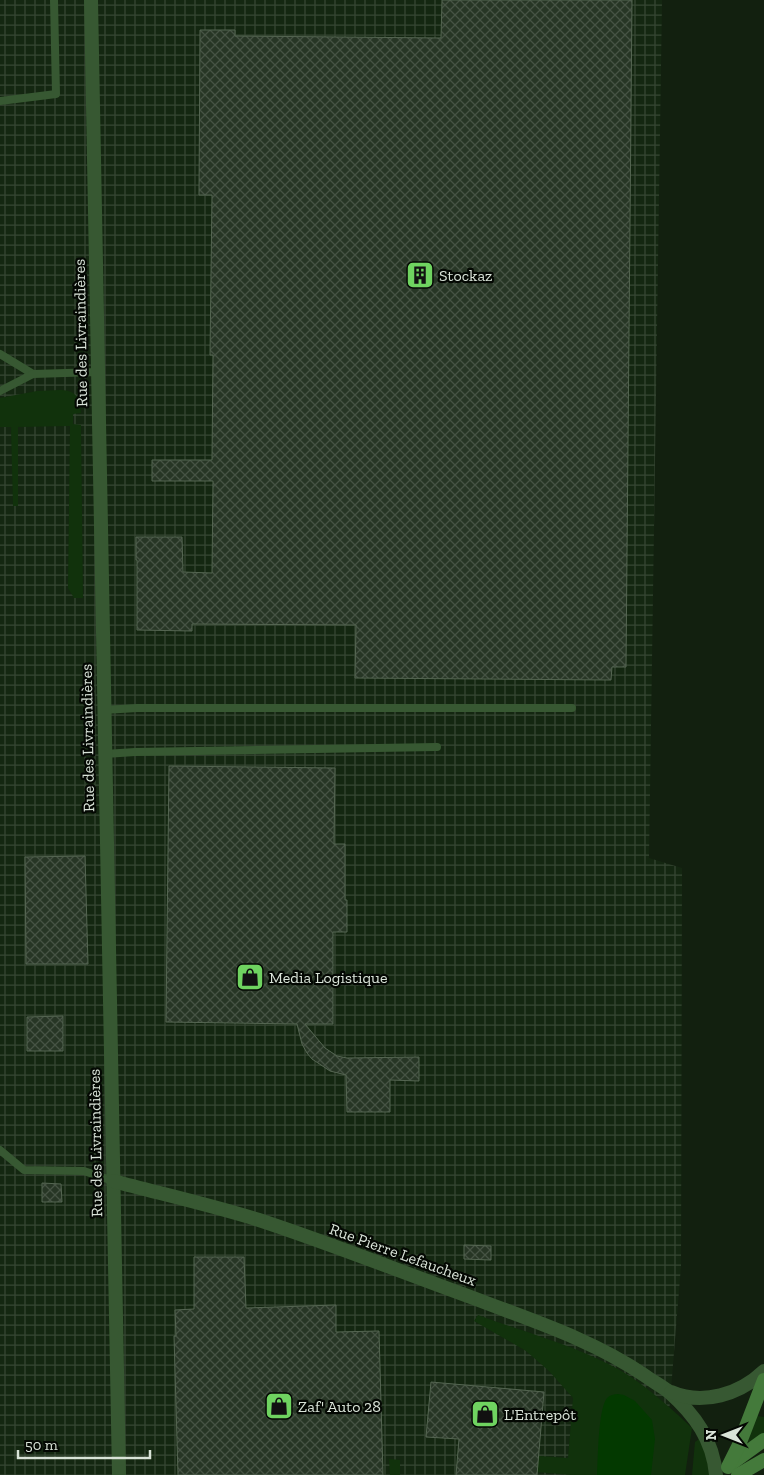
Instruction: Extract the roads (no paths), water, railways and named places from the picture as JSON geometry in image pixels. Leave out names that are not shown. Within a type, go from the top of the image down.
[{"type":"main road","points":[[730,1472],[764,1380]]},
{"type":"main road","points":[[730,1472],[737,1458],[764,1440]]},
{"type":"main road","points":[[730,1472],[764,1460]]},
{"type":"street","name":"Rue des Livraindières","points":[[91,0],[119,1475]]},
{"type":"street","name":"Rue Pierre Lefaucheux","points":[[113,1181],[257,1220],[304,1235],[532,1321],[618,1358],[668,1391]]},
{"type":"street","points":[[668,1391],[689,1398],[716,1397],[742,1386],[764,1371]]},
{"type":"street","points":[[668,1391],[702,1427],[710,1445],[716,1475]]},
{"type":"lane","points":[[0,101],[56,94],[54,0]]},
{"type":"lane","points":[[0,354],[33,374]]},
{"type":"lane","points":[[0,391],[33,374],[98,372]]},
{"type":"lane","points":[[104,710],[137,708],[572,708]]},
{"type":"lane","points":[[105,754],[437,748]]},
{"type":"lane","points":[[0,1150],[24,1170],[84,1171],[113,1181]]},
{"type":"place","name":"Stockaz","points":[[420,275]]},
{"type":"place","name":"Media Logistique","points":[[250,977]]},
{"type":"place","name":"Zaf' Auto 28","points":[[279,1406]]},
{"type":"place","name":"L'Entrepôt","points":[[485,1414]]}]
